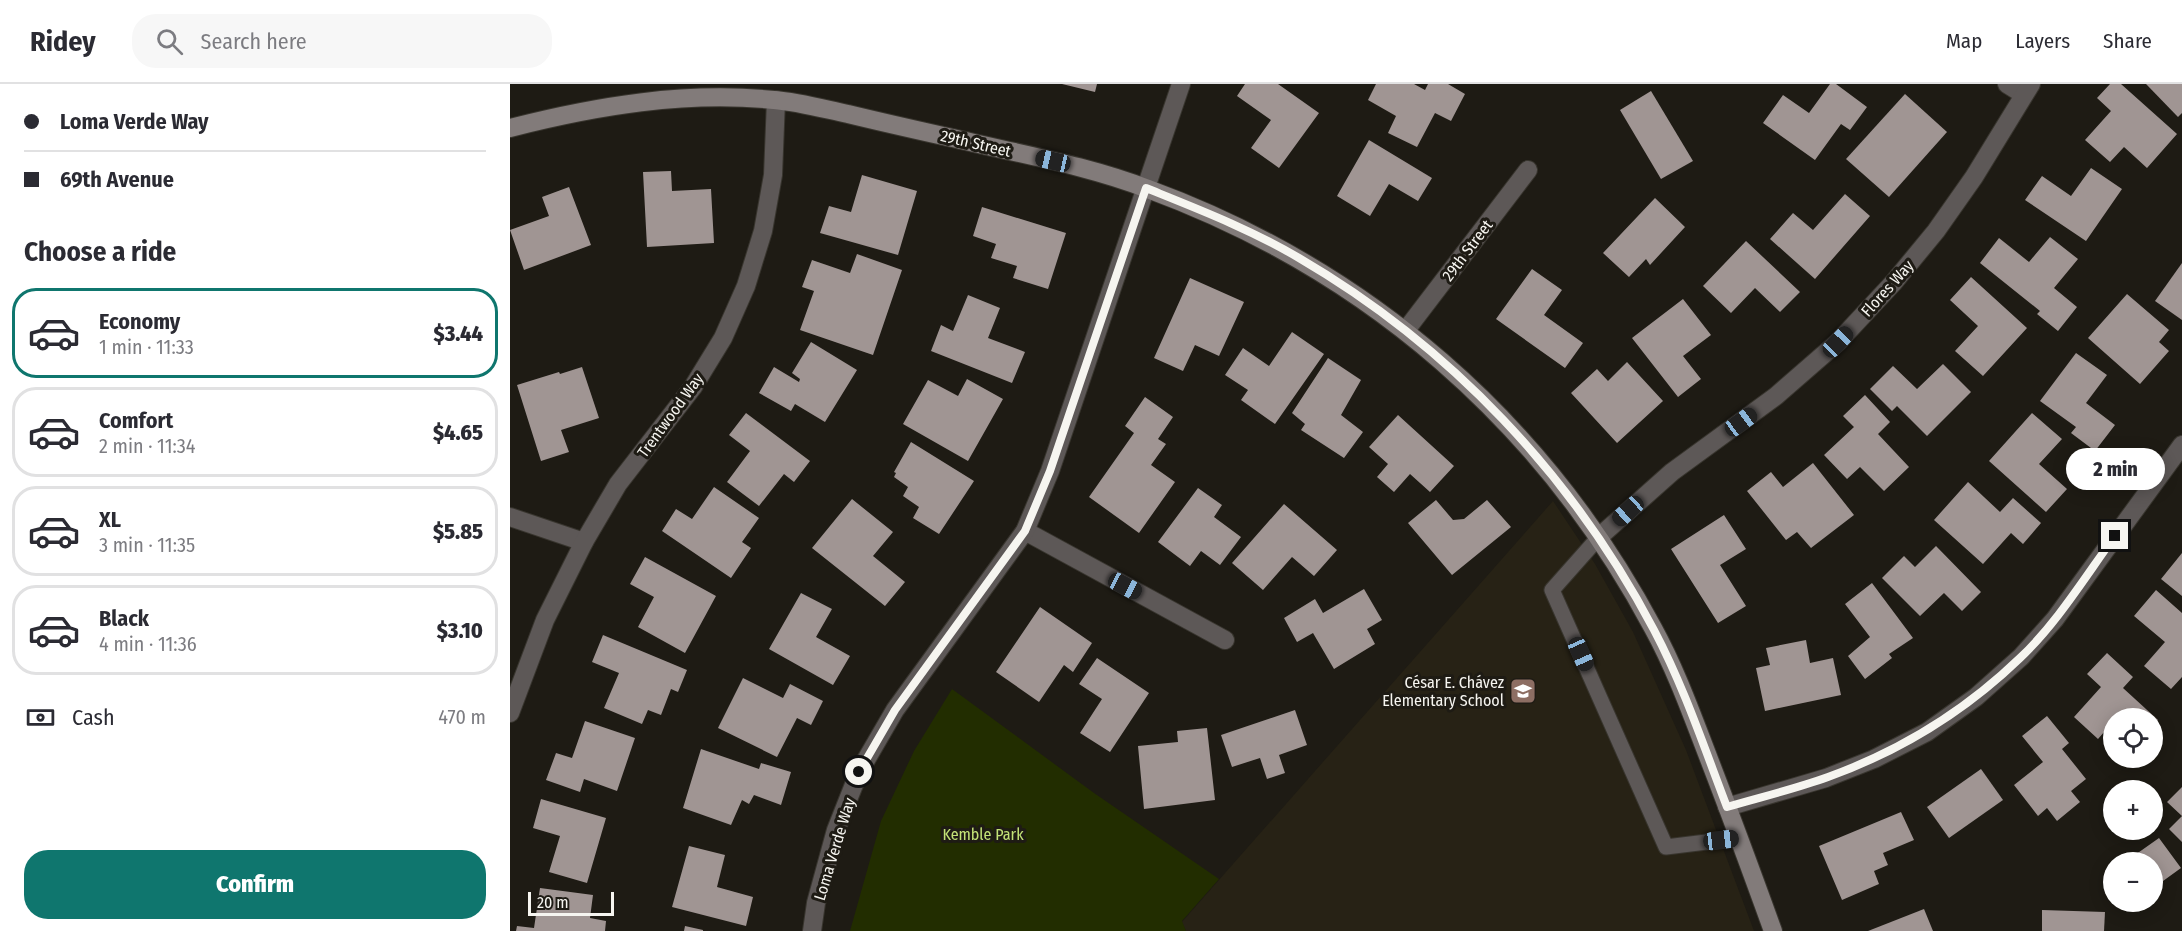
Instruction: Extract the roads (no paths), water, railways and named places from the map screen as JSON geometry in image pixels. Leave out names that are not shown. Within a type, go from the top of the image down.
[{"type":"street","name":"Loma Verde Way","points":[[812,931],[816,903],[836,830],[859,772],[895,710],[1025,531],[1050,471],[1181,84]]},
{"type":"street","name":"Flores Way","points":[[1599,537],[1672,472],[1776,396],[1846,333],[1894,282],[1936,231],[1974,177],[2027,89],[2007,84]]},
{"type":"street","name":"29th Street","points":[[510,129],[564,114],[630,102],[708,98],[776,100],[820,108],[1077,166],[1146,188],[1226,220],[1297,257],[1351,290],[1440,358],[1509,424],[1560,484],[1599,537],[1624,576],[1682,688],[1773,931]]},
{"type":"street","name":"Trentwood Way","points":[[510,713],[545,620],[584,542],[618,484],[693,387],[723,338],[746,286],[763,231],[773,175],[776,100]]},
{"type":"street","name":"29th Street","points":[[1406,330],[1528,170]]},
{"type":"street","points":[[1727,807],[1826,778],[1874,759],[1927,732],[1976,697],[2021,657],[2055,619],[2182,445]]},
{"type":"street","points":[[510,516],[584,542]]},
{"type":"street","points":[[1025,531],[1225,640]]},
{"type":"lane","points":[[1599,537],[1552,590],[1666,847],[1739,838]]},
{"type":"place","name":"César E. Chávez Elementary School","points":[[1523,691]]},
{"type":"park label","name":"Kemble Park","points":[[983,834]]}]
